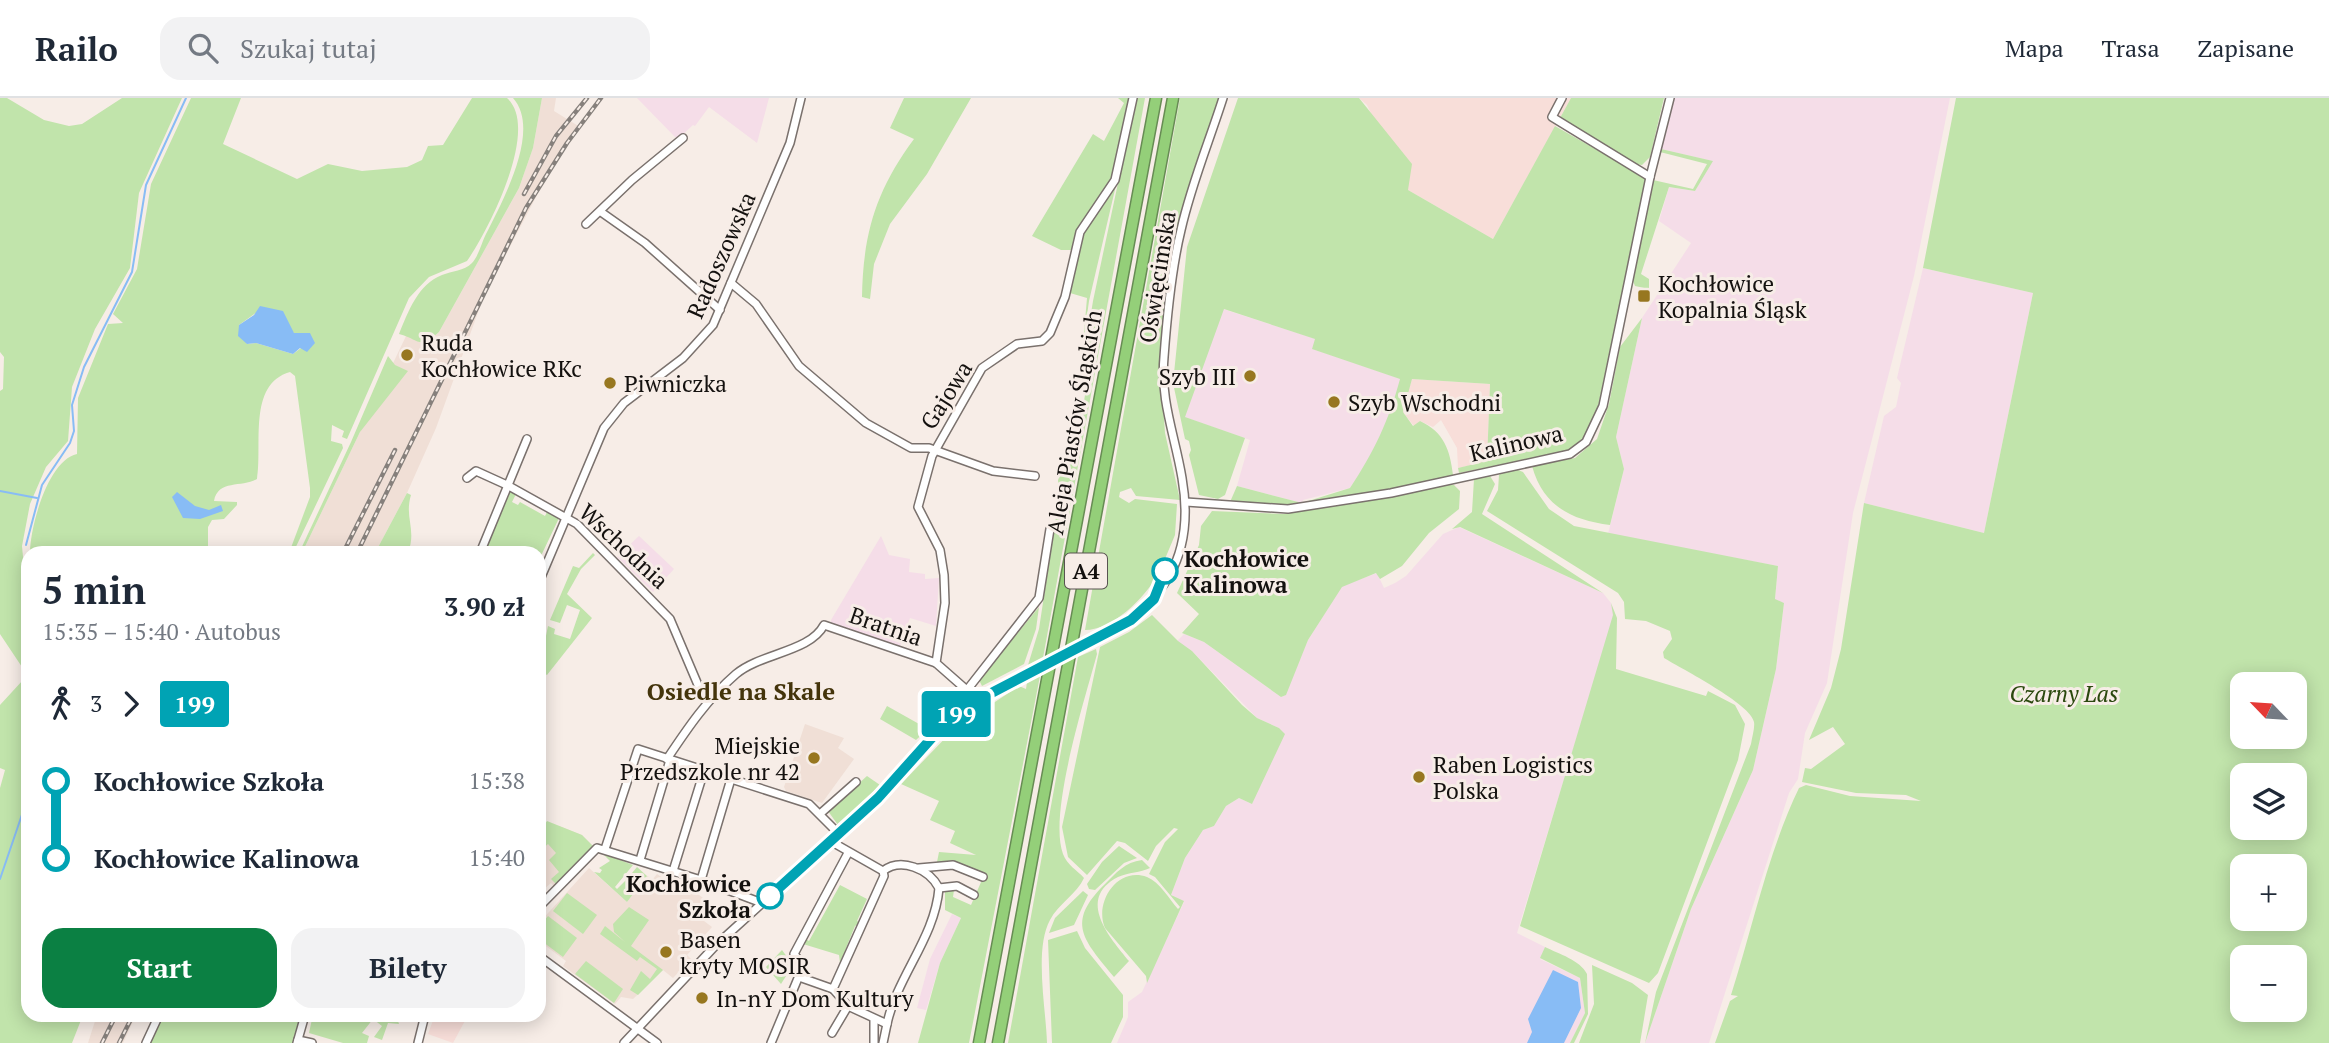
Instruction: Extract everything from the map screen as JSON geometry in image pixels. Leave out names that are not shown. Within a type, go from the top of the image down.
[{"type":"highway","name":"Aleja Piastów Śląskich","points":[[979,1043],[1156,98]]},
{"type":"highway","name":"Aleja Piastów Śląskich","points":[[998,1043],[1173,98]]},
{"type":"street","name":"Radoszowska","points":[[546,566],[595,446],[611,418],[631,397],[703,340],[720,310],[790,143],[801,98]]},
{"type":"street","name":"Gajowa","points":[[936,663],[944,603],[944,575],[940,550],[918,507],[934,450],[982,368],[1017,344],[1042,341],[1050,333],[1065,297],[1080,232],[1115,180],[1133,98]]},
{"type":"street","name":"Oświęcimska","points":[[624,1043],[715,946],[878,798],[939,729],[978,700],[1131,620],[1164,587],[1180,556],[1186,502],[1164,400],[1164,353],[1181,230],[1223,98]]},
{"type":"street","points":[[1562,98],[1552,117],[1650,177]]},
{"type":"street","name":"Kalinowa","points":[[1186,502],[1288,509],[1391,493],[1570,454],[1586,442],[1603,406],[1650,177],[1670,98]]},
{"type":"street","points":[[586,225],[632,180],[682,138]]},
{"type":"street","points":[[601,212],[645,243],[720,310]]},
{"type":"street","points":[[732,283],[756,304],[799,366],[866,423],[905,445],[934,450],[983,468],[1035,476]]},
{"type":"street","points":[[483,546],[527,439]]},
{"type":"street","name":"Wschodnia","points":[[467,478],[476,471],[566,517],[663,610],[674,627],[701,692],[709,700]]},
{"type":"street","points":[[967,690],[1039,598],[1050,529]]},
{"type":"street","name":"Bratnia","points":[[709,700],[749,665],[812,640],[824,625],[936,663]]},
{"type":"street","points":[[936,663],[978,700]]},
{"type":"street","points":[[640,860],[669,760],[709,700]]},
{"type":"street","points":[[605,849],[638,749],[809,804],[821,813],[840,835]]},
{"type":"street","points":[[673,871],[704,771]]},
{"type":"street","points":[[701,880],[731,779]]},
{"type":"street","points":[[821,813],[856,782]]},
{"type":"street","points":[[832,842],[883,871]]},
{"type":"street","points":[[546,900],[597,848],[701,880],[762,903]]},
{"type":"street","points":[[771,1043],[802,967],[794,954],[848,853]]},
{"type":"street","points":[[883,871],[892,865],[915,868],[953,865],[983,877]]},
{"type":"street","points":[[883,1043],[890,1007],[932,923],[939,888],[931,877],[915,868]]},
{"type":"street","points":[[833,989],[883,881],[883,871]]},
{"type":"street","points":[[939,888],[957,887],[974,895]]},
{"type":"street","points":[[546,961],[657,1043]]},
{"type":"street","points":[[799,977],[833,989],[848,1006],[874,1021],[887,1024]]},
{"type":"street","points":[[832,1032],[848,1006]]},
{"type":"street","points":[[874,1021],[874,1043]]},
{"type":"street","points":[[146,1043],[156,1022]]},
{"type":"street","points":[[302,1022],[297,1041],[312,1043]]},
{"type":"street","points":[[418,1043],[423,1022]]},
{"type":"shaded area","points":[[542,98],[556,98],[554,111],[580,127],[545,180],[484,296],[436,428],[407,493],[379,546],[305,546],[407,334],[427,342],[439,332],[519,188],[533,148]]},
{"type":"shaded area","points":[[637,98],[769,98],[757,143],[709,107],[695,126],[680,137],[675,137]]},
{"type":"shaded area","points":[[1359,98],[1571,98],[1493,239],[1408,190],[1367,105]]},
{"type":"shaded area","points":[[1673,98],[1950,98],[1914,276],[1853,513],[1827,683],[1805,733],[1798,779],[1789,793],[1709,1043],[1645,1043],[1691,909],[1753,770],[1776,669],[1784,603],[1775,600],[1778,566],[1608,534],[1624,469],[1616,437],[1642,318],[1691,243],[1659,221],[1669,187],[1695,191],[1712,161],[1661,149]]},
{"type":"shaded area","points":[[1923,268],[2033,293],[1984,533],[1864,503],[1884,416],[1896,407],[1901,383],[1897,378]]},
{"type":"shaded area","points":[[1223,309],[1316,339],[1313,349],[1401,379],[1390,419],[1377,448],[1350,488],[1303,500],[1302,503],[1237,486],[1250,440],[1184,417]]},
{"type":"shaded area","points":[[1412,379],[1490,384],[1487,462],[1458,468],[1457,448],[1441,420],[1433,427],[1420,421],[1414,426],[1402,411]]},
{"type":"shaded area","points":[[1459,527],[1603,593],[1611,603],[1614,616],[1517,933],[1545,947],[1540,959],[1580,978],[1585,1013],[1570,1043],[1117,1043],[1128,1017],[1128,1002],[1142,992],[1184,902],[1171,895],[1185,858],[1203,830],[1214,826],[1226,806],[1239,798],[1252,804],[1279,728],[1257,718],[1192,651],[1177,641],[1184,634],[1204,642],[1281,697],[1285,695],[1308,640],[1342,586],[1377,573],[1384,588],[1395,583],[1406,576],[1443,534]]},
{"type":"shaded area","points":[[639,536],[674,569],[653,592],[617,557]]},
{"type":"shaded area","points":[[881,536],[889,555],[910,559],[909,572],[925,574],[925,579],[939,578],[936,626],[910,618],[900,646],[831,623]]},
{"type":"shaded area","points":[[805,724],[844,738],[838,748],[854,759],[822,803],[786,791],[784,787]]},
{"type":"shaded area","points":[[559,826],[582,835],[594,847],[554,886],[551,883],[546,887],[546,838]]},
{"type":"shaded area","points":[[589,868],[627,902],[647,876],[653,879],[657,874],[690,895],[694,891],[708,902],[703,909],[704,921],[712,927],[687,955],[691,959],[673,978],[663,970],[633,999],[621,997],[615,1004],[563,966],[566,961],[546,946],[546,915]]},
{"type":"shaded area","points":[[952,914],[961,918],[940,963],[926,1010],[917,1008],[930,959]]},
{"type":"shaded area","points":[[95,1022],[133,1022],[123,1043],[88,1043]]},
{"type":"shaded area","points":[[432,1022],[464,1022],[453,1043],[428,1034]]},
{"type":"green space","points":[[0,98],[7,98],[44,120],[69,126],[82,124],[122,98],[182,98],[139,193],[130,268],[95,329],[72,387],[68,441],[46,467],[30,504],[21,546],[21,666],[0,634],[0,391],[3,389],[4,357],[0,352]]},
{"type":"green space","points":[[191,98],[241,98],[223,144],[297,179],[328,164],[362,171],[407,167],[422,160],[428,146],[443,145],[472,98],[507,98],[516,112],[518,132],[515,155],[508,180],[487,227],[467,261],[429,277],[409,298],[347,439],[342,437],[344,431],[332,425],[331,441],[342,444],[343,448],[296,546],[292,546],[310,497],[310,488],[295,376],[290,372],[276,379],[262,402],[257,479],[226,487],[216,494],[214,501],[237,502],[237,505],[224,519],[212,520],[208,527],[208,546],[31,546],[37,512],[49,481],[57,468],[77,454],[78,398],[108,324],[123,323],[113,314],[137,269],[151,184]],"holes":[[[260,310],[294,333],[302,333],[301,348],[293,354],[256,343],[247,344],[239,325]]]},
{"type":"green space","points":[[513,98],[542,98],[533,148],[519,188],[439,332],[423,342],[399,334],[415,300],[426,285],[442,275],[469,266],[478,253],[509,185],[521,147],[521,112]]},
{"type":"green space","points":[[904,98],[971,98],[927,174],[890,224],[874,264],[870,299],[862,297],[863,274],[874,214],[890,176],[914,139],[890,128]]},
{"type":"green space","points":[[1118,98],[1131,98],[1118,163],[1103,199],[1081,227],[1072,250],[1061,250],[1032,236],[1093,134],[1104,141],[1124,103]]},
{"type":"green space","points":[[1136,98],[1145,98],[1043,658],[1028,665],[1039,629],[1059,497],[1058,480],[1078,436],[1085,395],[1081,375],[1093,301]]},
{"type":"green space","points":[[1180,98],[1220,98],[1178,228],[1160,361],[1165,433],[1180,500],[1136,496],[1131,488],[1120,492],[1119,497],[1129,503],[1135,499],[1177,504],[1175,535],[1162,566],[1159,565],[1155,573],[1158,575],[1136,603],[1106,625],[1085,630]]},
{"type":"green space","points":[[1238,98],[1359,98],[1412,164],[1408,190],[1493,239],[1555,126],[1646,178],[1598,407],[1585,437],[1567,451],[1459,473],[1458,468],[1487,461],[1490,384],[1412,379],[1403,412],[1413,426],[1420,421],[1440,436],[1448,450],[1453,475],[1390,491],[1286,507],[1230,502],[1237,486],[1302,503],[1350,488],[1380,435],[1400,379],[1312,349],[1315,339],[1224,309],[1185,417],[1245,438],[1225,495],[1218,499],[1199,495],[1189,455],[1189,441],[1185,439],[1173,383],[1187,247]]},
{"type":"green space","points":[[1571,98],[1664,98],[1650,157],[1642,165],[1635,164],[1560,118]]},
{"type":"green space","name":"Czarny Las","points":[[1956,98],[2329,98],[2329,1043],[1715,1043],[1730,1001],[1738,996],[1731,995],[1778,838],[1799,788],[1806,785],[1850,796],[1921,801],[1906,795],[1856,793],[1802,782],[1805,768],[1811,769],[1845,744],[1833,727],[1809,740],[1831,688],[1841,649],[1864,503],[1984,533],[2033,293],[1923,268]]},
{"type":"green space","points":[[1661,149],[1713,161],[1695,191],[1669,187],[1641,274],[1649,279],[1649,289],[1635,286],[1633,281],[1653,180],[1693,189],[1707,164],[1660,152]]},
{"type":"green space","points":[[1117,181],[1089,301],[1083,344],[1087,298],[1070,293],[1085,227],[1104,205]]},
{"type":"green space","points":[[1642,318],[1616,437],[1624,469],[1610,525],[1596,523],[1571,515],[1551,501],[1537,480],[1532,466],[1575,458],[1597,439],[1609,404],[1620,347]]},
{"type":"green space","points":[[388,356],[395,365],[408,371],[360,432],[305,546],[302,546]]},
{"type":"green space","points":[[1504,471],[1523,472],[1549,509],[1574,526],[1778,566],[1775,599],[1784,603],[1776,669],[1753,770],[1691,909],[1645,1043],[1656,992],[1751,744],[1754,722],[1741,706],[1729,697],[1664,658],[1663,652],[1672,639],[1670,631],[1646,621],[1625,619],[1624,602],[1618,593],[1487,511],[1498,490],[1499,475]]},
{"type":"green space","points":[[1490,476],[1495,484],[1482,514],[1603,593],[1460,527],[1452,529],[1472,512],[1474,479]]},
{"type":"green space","points":[[1447,484],[1454,485],[1460,491],[1459,509],[1429,533],[1402,566],[1380,579],[1376,573],[1342,587],[1308,640],[1286,695],[1281,697],[1204,642],[1182,633],[1199,614],[1177,593],[1199,545],[1201,526],[1212,511],[1284,514]]},
{"type":"green space","points":[[510,492],[516,494],[512,502],[518,505],[520,502],[545,516],[548,510],[560,516],[546,546],[486,546]]},
{"type":"green space","points":[[407,493],[411,495],[410,546],[379,546]]},
{"type":"green space","points":[[593,553],[595,555],[581,569],[567,594],[592,618],[547,675],[548,626],[555,629],[554,634],[570,639],[580,610],[567,605],[560,623],[550,620],[573,566],[579,568]]},
{"type":"green space","points":[[1611,603],[1617,618],[1616,669],[1706,696],[1708,691],[1735,705],[1745,724],[1738,760],[1658,973],[1649,983],[1520,926],[1613,615]]},
{"type":"green space","points":[[1039,607],[1036,629],[1024,664],[982,686],[979,680]]},
{"type":"green space","points":[[1152,615],[1192,651],[1242,705],[1257,718],[1279,728],[1285,734],[1252,804],[1239,798],[1226,806],[1214,826],[1203,830],[1185,858],[1171,895],[1184,901],[1147,983],[1146,976],[1105,928],[1103,908],[1111,889],[1118,882],[1136,875],[1152,879],[1178,909],[1180,907],[1155,877],[1149,874],[1165,842],[1178,829],[1174,828],[1156,846],[1148,861],[1125,843],[1117,841],[1087,875],[1068,857],[1062,827],[1100,647],[1129,632]]},
{"type":"green space","points":[[1096,649],[1097,654],[1070,756],[1060,812],[1063,854],[1084,878],[1053,914],[1045,932],[1042,980],[1047,1043],[1008,1043],[1078,657]]},
{"type":"green space","points":[[1040,676],[969,1043],[918,1043],[940,963],[961,918],[945,910],[945,892],[954,890],[953,897],[971,905],[985,873],[966,866],[937,862],[939,852],[976,855],[950,843],[955,831],[930,820],[939,801],[901,784],[954,729],[1019,686],[1026,689],[1027,682]]},
{"type":"green space","points":[[21,682],[21,1022],[80,1022],[72,1043],[0,1043],[0,788],[5,770],[0,768],[0,705]]},
{"type":"green space","points":[[887,706],[928,729],[916,740],[880,719]]},
{"type":"green space","points":[[867,776],[880,785],[838,825],[828,811]]},
{"type":"green space","points":[[546,822],[582,835],[594,847],[556,884],[551,879],[559,872],[549,860],[556,853],[548,844],[546,846]]},
{"type":"green space","points":[[1119,846],[1137,858],[1124,863],[1095,890],[1089,889],[1087,884],[1102,862]]},
{"type":"green space","points":[[602,853],[633,865],[615,887],[617,889],[626,880],[632,884],[637,878],[632,873],[637,867],[647,876],[627,902],[594,872],[600,873],[602,870],[599,868],[610,861]]},
{"type":"green space","points":[[1142,860],[1150,868],[1118,877],[1105,886],[1099,896],[1098,907],[1106,931],[1129,961],[1114,977],[1087,942],[1082,921],[1085,910],[1105,884],[1126,866]]},
{"type":"green space","points":[[840,885],[867,899],[857,921],[861,923],[855,926],[840,963],[839,955],[803,944],[804,938],[809,941]]},
{"type":"green space","points":[[1083,891],[1088,895],[1074,925],[1049,933],[1055,918]]},
{"type":"green space","points":[[567,893],[597,915],[583,934],[553,911]]},
{"type":"green space","points":[[629,907],[649,920],[631,946],[663,970],[638,995],[630,990],[641,971],[650,979],[657,969],[640,957],[637,961],[600,934],[605,926],[625,942],[614,932],[613,924]]},
{"type":"green space","points":[[548,916],[577,938],[563,957],[546,944]]},
{"type":"green space","points":[[1077,931],[1085,948],[1123,995],[1123,1017],[1111,1043],[1052,1043],[1048,940]]},
{"type":"green space","points":[[1545,947],[1574,961],[1587,974],[1588,1014],[1574,1043],[1570,1043],[1585,1013],[1580,978],[1540,958]]},
{"type":"green space","points":[[782,950],[793,965],[781,984],[766,967]]},
{"type":"green space","points":[[586,961],[623,989],[614,1003],[575,974]]},
{"type":"green space","points":[[1592,965],[1632,983],[1648,995],[1640,1043],[1579,1043],[1594,1004]]},
{"type":"green space","points":[[155,1022],[300,1022],[293,1043],[145,1043]]},
{"type":"green space","points":[[311,1022],[371,1022],[362,1033],[369,1036],[367,1043],[343,1043],[309,1033]]},
{"type":"green space","points":[[377,1022],[398,1022],[399,1024],[388,1023],[382,1040],[374,1037],[382,1026]]},
{"type":"water","points":[[260,306],[283,311],[294,333],[310,333],[315,343],[307,352],[300,348],[293,354],[256,343],[247,344],[238,336],[239,325],[254,315]]},
{"type":"water","points":[[177,492],[195,506],[209,510],[221,505],[223,511],[200,519],[183,518],[172,497]]},
{"type":"water","points":[[1553,970],[1578,982],[1581,1008],[1564,1043],[1527,1043],[1532,1032],[1528,1019]]},
{"type":"waterway","points":[[26,545],[42,485],[70,443],[74,431],[72,405],[84,367],[132,272],[146,185],[186,98]]},
{"type":"waterway","points":[[0,491],[37,498]]},
{"type":"waterway","points":[[0,879],[21,818]]},
{"type":"railway","points":[[524,194],[556,136],[587,98]]},
{"type":"railway","points":[[360,546],[526,208],[567,143],[601,98]]},
{"type":"railway","points":[[347,546],[395,450]]},
{"type":"railway","points":[[102,1043],[112,1022]]},
{"type":"railway","points":[[119,1043],[130,1022]]},
{"type":"bus line","name":"199","points":[[770,896],[878,798],[946,722],[978,700],[1131,620],[1154,599],[1165,571]]},
{"type":"place","name":"Kochłowice Kopalnia Śląsk","points":[[1644,296]]},
{"type":"place","name":"Ruda Kochłowice RKc","points":[[407,355]]},
{"type":"place","name":"Szyb III","points":[[1250,376]]},
{"type":"place","name":"Piwniczka","points":[[610,383]]},
{"type":"place","name":"Szyb Wschodni","points":[[1334,402]]},
{"type":"place","name":"Kochłowice Kalinowa","points":[[1165,571]]},
{"type":"place","name":"Miejskie Przedszkole nr 42","points":[[814,758]]},
{"type":"place","name":"Raben Logistics Polska","points":[[1419,777]]},
{"type":"place","name":"Kochłowice Szkoła","points":[[770,896]]},
{"type":"place","name":"Basen kryty MOSIR","points":[[666,952]]},
{"type":"place","name":"In-nY Dom Kultury","points":[[702,998]]},
{"type":"district","name":"Osiedle na Skale","points":[[741,691]]}]
